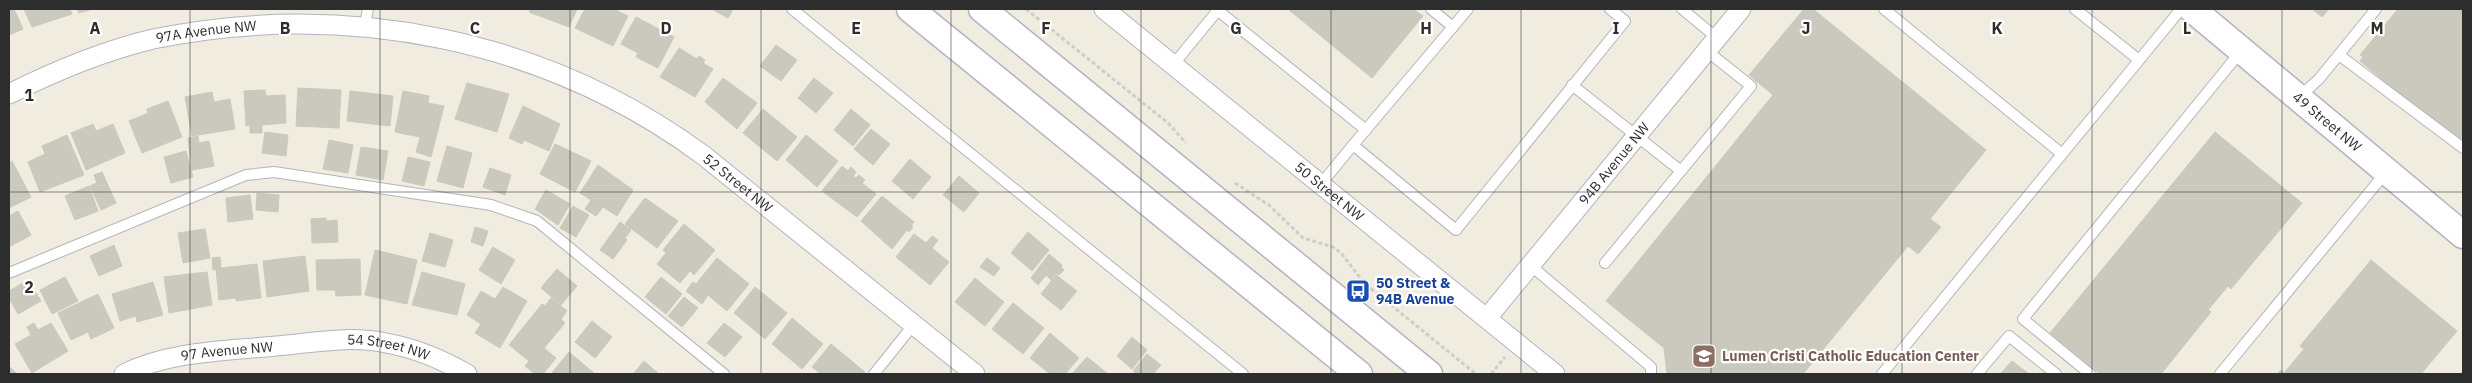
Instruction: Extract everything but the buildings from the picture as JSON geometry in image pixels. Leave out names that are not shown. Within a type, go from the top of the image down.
[{"type":"main road","points":[[900,9],[952,43]]},
{"type":"main road","points":[[910,9],[1359,374]]},
{"type":"main road","points":[[982,9],[1429,374]]},
{"type":"main road","name":"49 Street NW","points":[[2192,9],[2297,99],[2463,235]]},
{"type":"main road","points":[[1322,344],[1340,374]]},
{"type":"street","name":"50 Street NW","points":[[1104,9],[1555,374]]},
{"type":"street","name":"94B Avenue NW","points":[[1487,318],[1741,9]]},
{"type":"street","name":"97A Avenue NW","points":[[9,94],[67,67],[116,49],[194,31],[367,16],[419,31],[471,41]]},
{"type":"street","name":"52 Street NW","points":[[471,41],[577,80],[643,113],[703,155],[975,374]]},
{"type":"street","name":"97 Avenue NW","points":[[124,374],[166,360],[194,355],[334,340]]},
{"type":"street","name":"54 Street NW","points":[[334,340],[385,342],[414,350],[467,374]]},
{"type":"lane","points":[[792,9],[1243,374]]},
{"type":"lane","points":[[1173,65],[1217,9],[1366,130]]},
{"type":"lane","points":[[1431,9],[1453,27]]},
{"type":"lane","points":[[1321,184],[1468,9]]},
{"type":"lane","points":[[1353,146],[1456,230],[1625,21],[1610,9]]},
{"type":"lane","points":[[1605,262],[1751,86],[1682,9]]},
{"type":"lane","points":[[1884,9],[2062,154]]},
{"type":"lane","points":[[2075,9],[2139,60]]},
{"type":"lane","points":[[1882,374],[2181,9]]},
{"type":"lane","points":[[2297,99],[2319,79],[2376,9]]},
{"type":"lane","points":[[2090,374],[2023,320],[2241,51]]},
{"type":"lane","points":[[2339,54],[2463,148]]},
{"type":"lane","points":[[1572,85],[1681,171]]},
{"type":"lane","points":[[9,273],[246,175],[274,172],[491,205],[537,221],[724,374]]},
{"type":"lane","points":[[2220,374],[2386,172]]},
{"type":"lane","points":[[1530,265],[1651,367],[1651,374]]},
{"type":"lane","points":[[874,374],[914,324]]},
{"type":"lane","points":[[1977,374],[2009,336],[2056,374]]},
{"type":"path","points":[[1026,9],[1168,123],[1190,148]]},
{"type":"path","points":[[1233,181],[1270,206],[1304,238],[1333,247],[1365,284],[1476,374]]},
{"type":"path","points":[[1491,374],[1505,357]]},
{"type":"place","name":"50 Street & 94B Avenue","points":[[1358,291]]},
{"type":"place","name":"Lumen Cristi Catholic Education Center","points":[[1704,356]]}]
